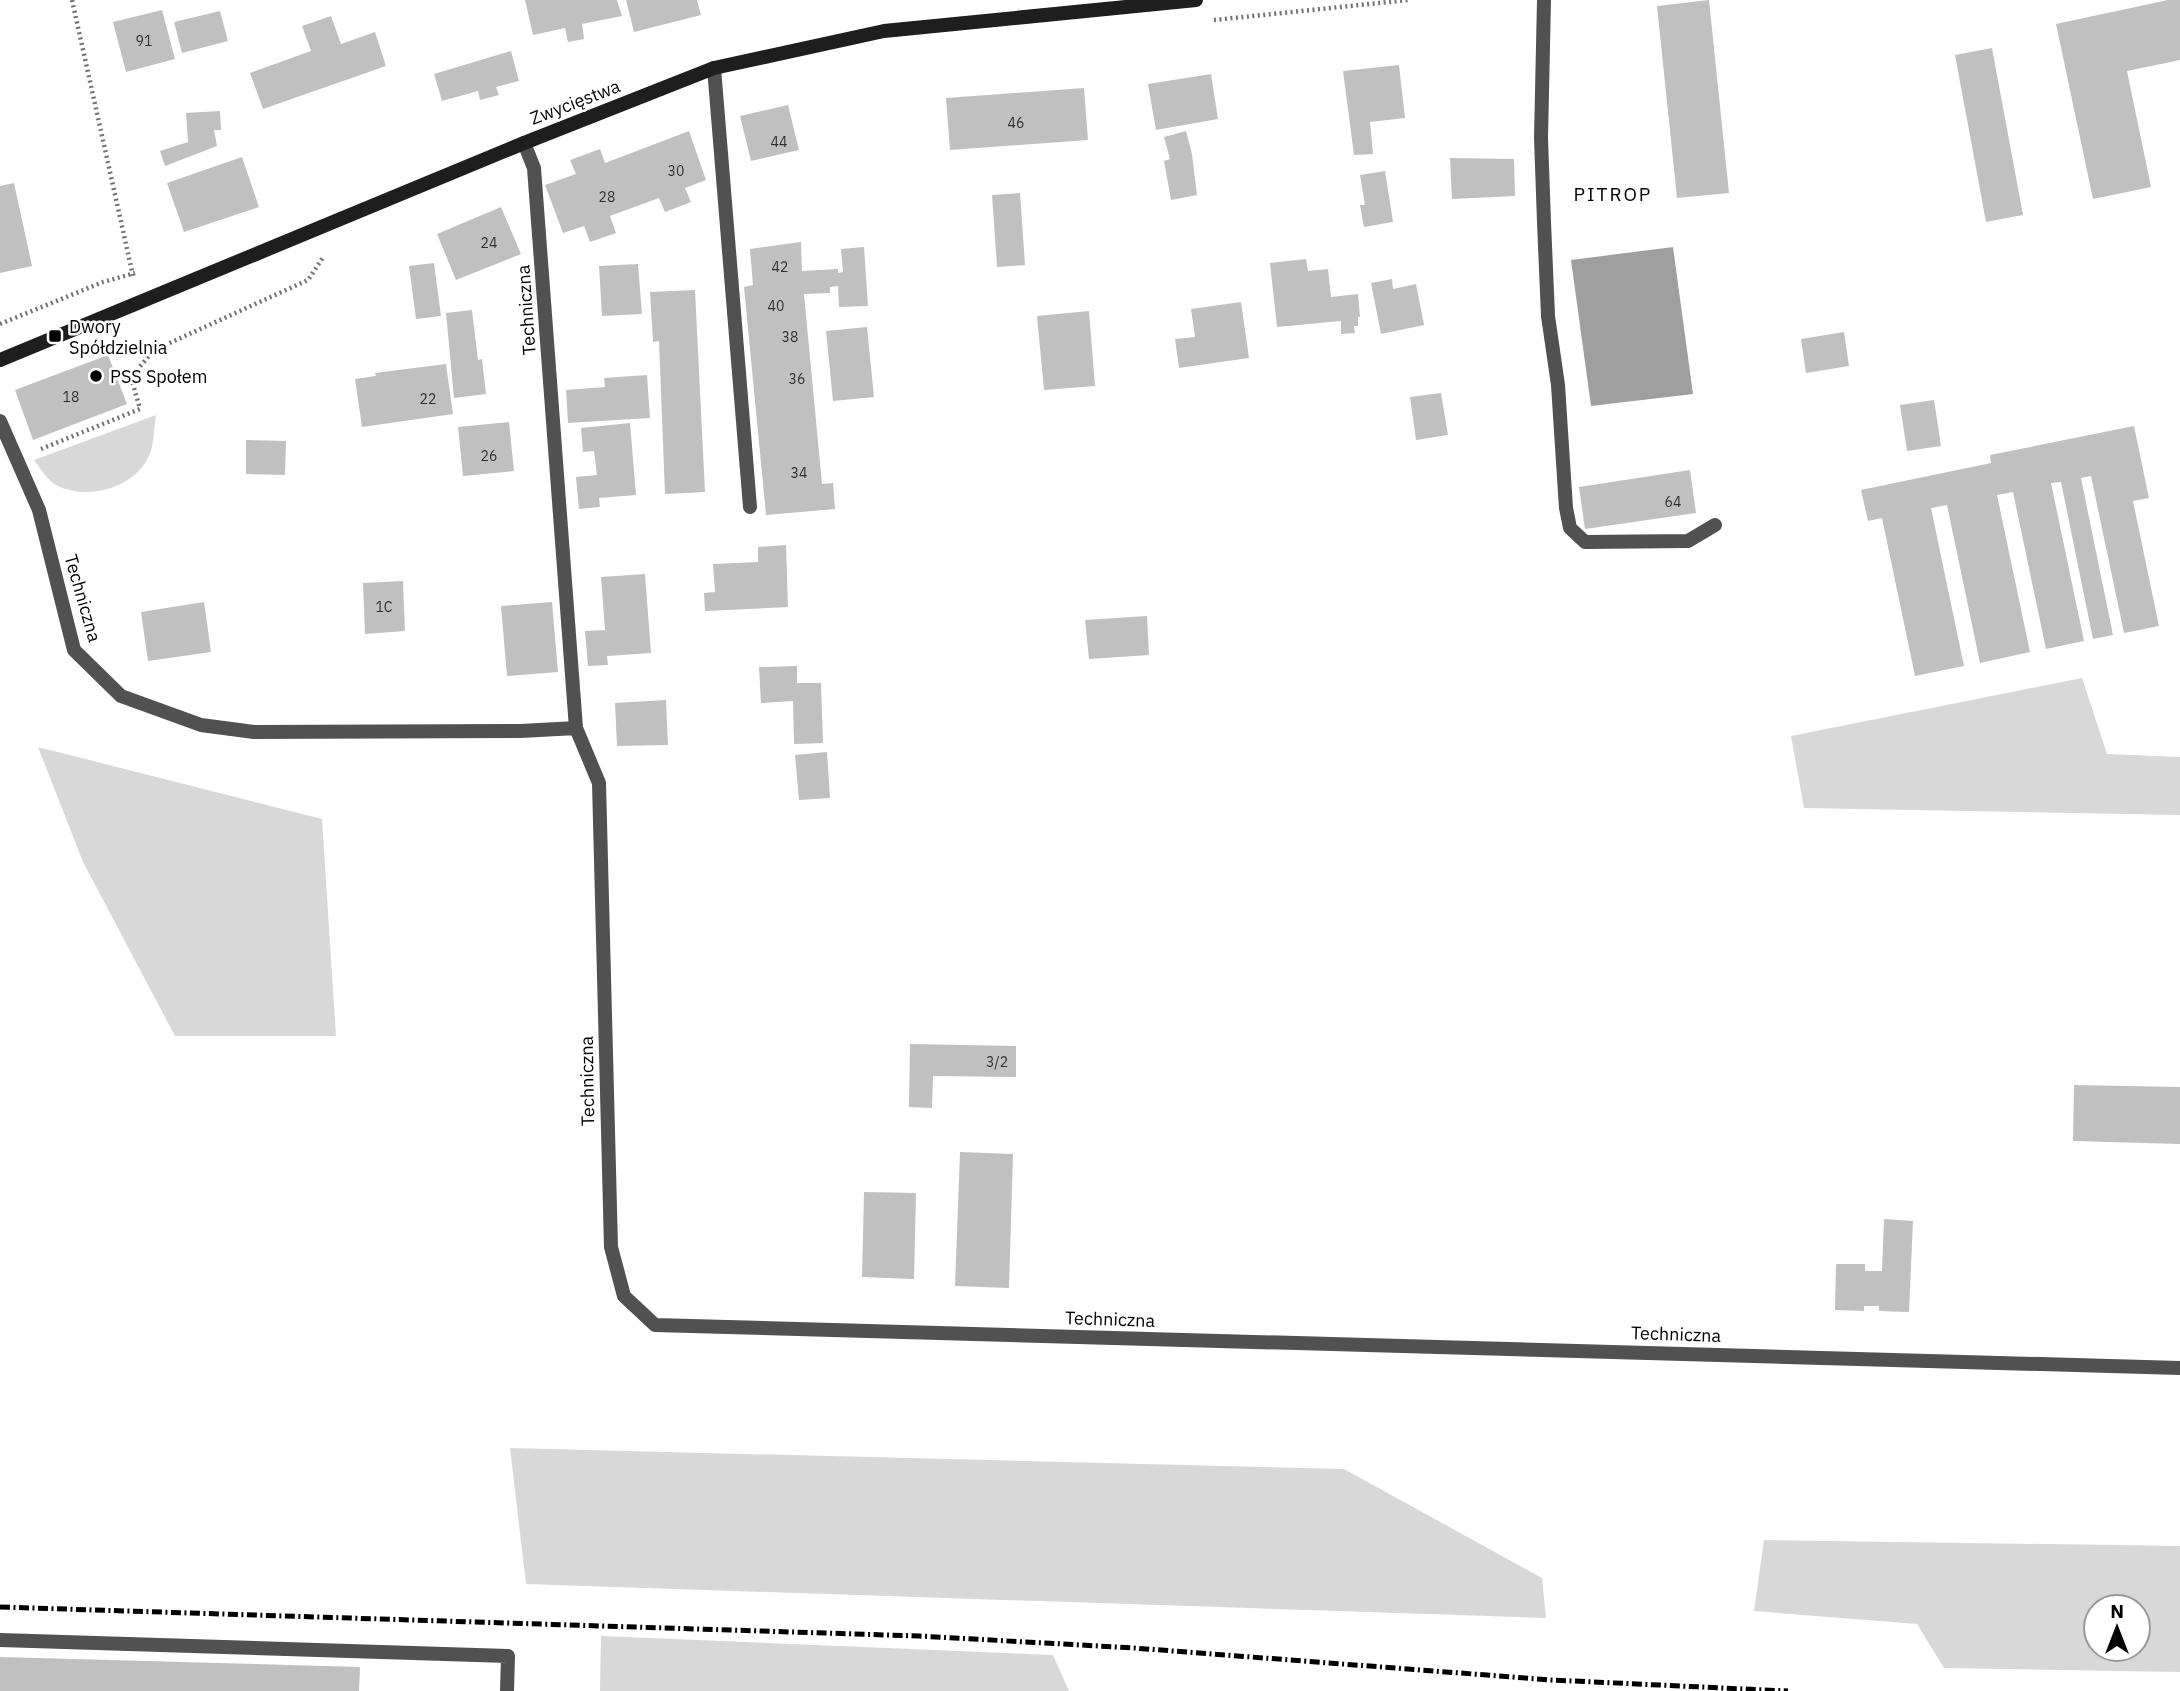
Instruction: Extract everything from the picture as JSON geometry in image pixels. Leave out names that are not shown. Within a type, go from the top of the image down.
[{"type":"street","name":"Zwycięstwa","points":[[0,360],[524,143],[714,68],[884,31],[1196,0]]},
{"type":"street","points":[[1544,0],[1541,138],[1548,316],[1558,385],[1566,508],[1570,528],[1585,542],[1688,541],[1715,525]]},
{"type":"street","points":[[714,68],[750,507]]},
{"type":"street","name":"Techniczna","points":[[524,143],[534,168],[576,728],[599,783],[611,1247],[624,1296],[655,1325],[2180,1368]]},
{"type":"street","name":"Techniczna","points":[[0,421],[39,510],[74,650],[121,696],[201,725],[254,732],[521,731],[576,728]]},
{"type":"street","points":[[0,1640],[508,1656],[507,1691]]},
{"type":"path","points":[[72,0],[132,274],[144,302]]},
{"type":"path","points":[[1201,21],[1408,0]]},
{"type":"path","points":[[36,451],[140,409],[131,377],[154,350],[308,280],[325,255]]},
{"type":"path","points":[[103,347],[154,350]]},
{"type":"shaded area","points":[[1673,247],[1693,394],[1591,406],[1571,260]]},
{"type":"shaded area","points":[[156,415],[150,454],[141,469],[131,478],[107,489],[94,492],[68,490],[56,485],[34,460]]},
{"type":"shaded area","points":[[2082,678],[2107,754],[2180,757],[2180,815],[1804,808],[1791,736]]},
{"type":"shaded area","points":[[38,747],[322,819],[336,1036],[175,1036],[83,862]]},
{"type":"shaded area","points":[[510,1448],[1344,1469],[1542,1578],[1546,1618],[526,1584]]},
{"type":"shaded area","points":[[1764,1540],[2180,1546],[2180,1672],[1944,1668],[1917,1624],[1754,1611]]},
{"type":"shaded area","points":[[601,1636],[1053,1655],[1069,1691],[600,1691]]},
{"type":"building","points":[[525,0],[617,0],[622,16],[582,24],[584,39],[568,42],[565,28],[533,35]]},
{"type":"building","points":[[626,0],[697,0],[701,15],[634,32]]},
{"type":"building","points":[[1709,0],[1729,193],[1677,198],[1657,6]]},
{"type":"building","points":[[2168,0],[2180,0],[2180,60],[2127,71],[2151,187],[2093,199],[2056,24]]},
{"type":"building","points":[[162,10],[175,59],[126,72],[113,22]]},
{"type":"building","points":[[220,11],[228,41],[182,53],[174,22]]},
{"type":"building","points":[[331,16],[341,44],[375,32],[386,66],[263,109],[250,73],[311,51],[302,26]]},
{"type":"building","points":[[1992,48],[2023,215],[1986,222],[1955,55]]},
{"type":"building","points":[[511,51],[519,81],[496,87],[499,95],[480,100],[478,91],[442,101],[434,74]]},
{"type":"building","points":[[1399,65],[1405,118],[1370,122],[1373,154],[1354,155],[1343,71]]},
{"type":"building","points":[[1211,74],[1218,119],[1156,130],[1148,84]]},
{"type":"building","points":[[1084,88],[1088,140],[950,150],[946,98]]},
{"type":"building","points":[[788,105],[799,150],[751,161],[740,116]]},
{"type":"building","points":[[220,111],[221,130],[214,130],[217,146],[165,166],[160,151],[188,142],[186,113]]},
{"type":"building","points":[[689,131],[706,180],[685,188],[691,202],[665,212],[659,198],[610,216],[616,233],[590,242],[584,226],[563,233],[545,185],[576,174],[570,160],[600,149],[605,163]]},
{"type":"building","points":[[1186,131],[1197,195],[1171,200],[1164,161],[1170,159],[1164,137]]},
{"type":"building","points":[[242,157],[259,207],[184,232],[167,183]]},
{"type":"building","points":[[1450,158],[1514,159],[1515,196],[1452,199]]},
{"type":"building","points":[[1385,171],[1393,222],[1364,227],[1360,205],[1365,205],[1360,175]]},
{"type":"building","points":[[14,183],[32,266],[0,273],[0,186]]},
{"type":"building","points":[[1020,193],[1025,265],[997,267],[992,195]]},
{"type":"building","points":[[501,207],[521,254],[456,280],[437,234]]},
{"type":"building","points":[[801,242],[802,271],[838,269],[838,273],[843,272],[841,249],[864,247],[868,306],[839,307],[838,286],[830,287],[830,293],[804,294],[822,484],[833,483],[835,509],[766,515],[744,287],[753,285],[750,249]]},
{"type":"building","points":[[1306,259],[1308,271],[1328,269],[1331,297],[1358,294],[1360,317],[1358,326],[1354,326],[1355,333],[1341,334],[1341,321],[1277,327],[1270,263]]},
{"type":"building","points":[[434,263],[441,316],[416,319],[409,266]]},
{"type":"building","points":[[638,264],[642,314],[602,316],[599,266]]},
{"type":"building","points":[[1392,279],[1393,289],[1416,284],[1424,325],[1381,334],[1371,283]]},
{"type":"building","points":[[695,290],[705,492],[665,494],[659,341],[653,342],[650,292]]},
{"type":"building","points":[[1241,302],[1249,358],[1179,368],[1175,339],[1195,337],[1191,309]]},
{"type":"building","points":[[472,310],[478,360],[482,359],[486,394],[454,398],[446,313]]},
{"type":"building","points":[[1089,311],[1095,386],[1044,390],[1037,316]]},
{"type":"building","points":[[867,327],[874,397],[833,401],[826,331]]},
{"type":"building","points":[[1844,332],[1849,366],[1806,373],[1801,339]]},
{"type":"building","points":[[108,355],[127,404],[33,440],[15,390]]},
{"type":"building","points":[[446,364],[453,414],[362,427],[355,379],[376,376],[375,373]]},
{"type":"building","points":[[647,375],[650,418],[568,423],[566,390],[605,387],[604,378]]},
{"type":"building","points":[[1441,393],[1448,435],[1416,440],[1410,397]]},
{"type":"building","points":[[1934,400],[1941,446],[1907,451],[1900,405]]},
{"type":"building","points":[[509,422],[514,471],[463,476],[458,427]]},
{"type":"building","points":[[630,423],[636,495],[599,498],[600,507],[579,509],[576,477],[597,475],[594,451],[583,452],[581,428]]},
{"type":"building","points":[[2134,426],[2149,498],[2133,501],[2159,626],[2124,633],[2091,476],[2081,478],[2113,635],[2093,639],[2061,482],[2051,483],[2084,641],[2046,649],[2013,492],[1997,495],[2030,652],[1980,663],[1947,505],[1931,508],[1964,666],[1915,676],[1882,518],[1868,521],[1861,490],[1991,463],[1990,455]]},
{"type":"building","points":[[246,440],[286,441],[285,475],[246,474]]},
{"type":"building","points":[[1690,470],[1696,513],[1585,529],[1579,487]]},
{"type":"building","points":[[786,545],[788,607],[705,611],[704,593],[715,592],[713,564],[758,562],[758,547]]},
{"type":"building","points":[[645,574],[651,653],[607,656],[608,665],[588,666],[585,631],[605,630],[601,577]]},
{"type":"building","points":[[403,581],[405,631],[365,634],[363,583]]},
{"type":"building","points":[[204,602],[211,652],[148,661],[141,612]]},
{"type":"building","points":[[552,602],[558,672],[507,676],[501,606]]},
{"type":"building","points":[[1147,616],[1149,655],[1089,659],[1085,620]]},
{"type":"building","points":[[797,666],[797,683],[821,683],[823,743],[794,744],[793,701],[761,703],[759,667]]},
{"type":"building","points":[[666,700],[668,745],[617,746],[615,703]]},
{"type":"building","points":[[827,752],[830,798],[799,800],[795,755]]},
{"type":"building","points":[[910,1044],[1016,1046],[1016,1077],[933,1076],[932,1108],[909,1107]]},
{"type":"building","points":[[2074,1085],[2180,1087],[2180,1144],[2073,1141]]},
{"type":"building","points":[[960,1152],[1013,1154],[1009,1288],[955,1286]]},
{"type":"building","points":[[864,1192],[916,1193],[914,1279],[862,1277]]},
{"type":"building","points":[[1884,1219],[1913,1221],[1909,1312],[1879,1311],[1879,1306],[1864,1306],[1864,1311],[1835,1310],[1836,1264],[1865,1264],[1865,1271],[1882,1271]]},
{"type":"building","points":[[0,1657],[360,1667],[359,1691],[0,1691]]},
{"type":"railway","points":[[0,1607],[919,1636],[1134,1648],[1551,1680],[1788,1691]]},
{"type":"place","name":"Dwory Spółdzielnia","points":[[55,336]]},
{"type":"place","name":"PSS Społem","points":[[96,376]]},
{"type":"district","name":"PITROP","points":[[1613,194]]}]
